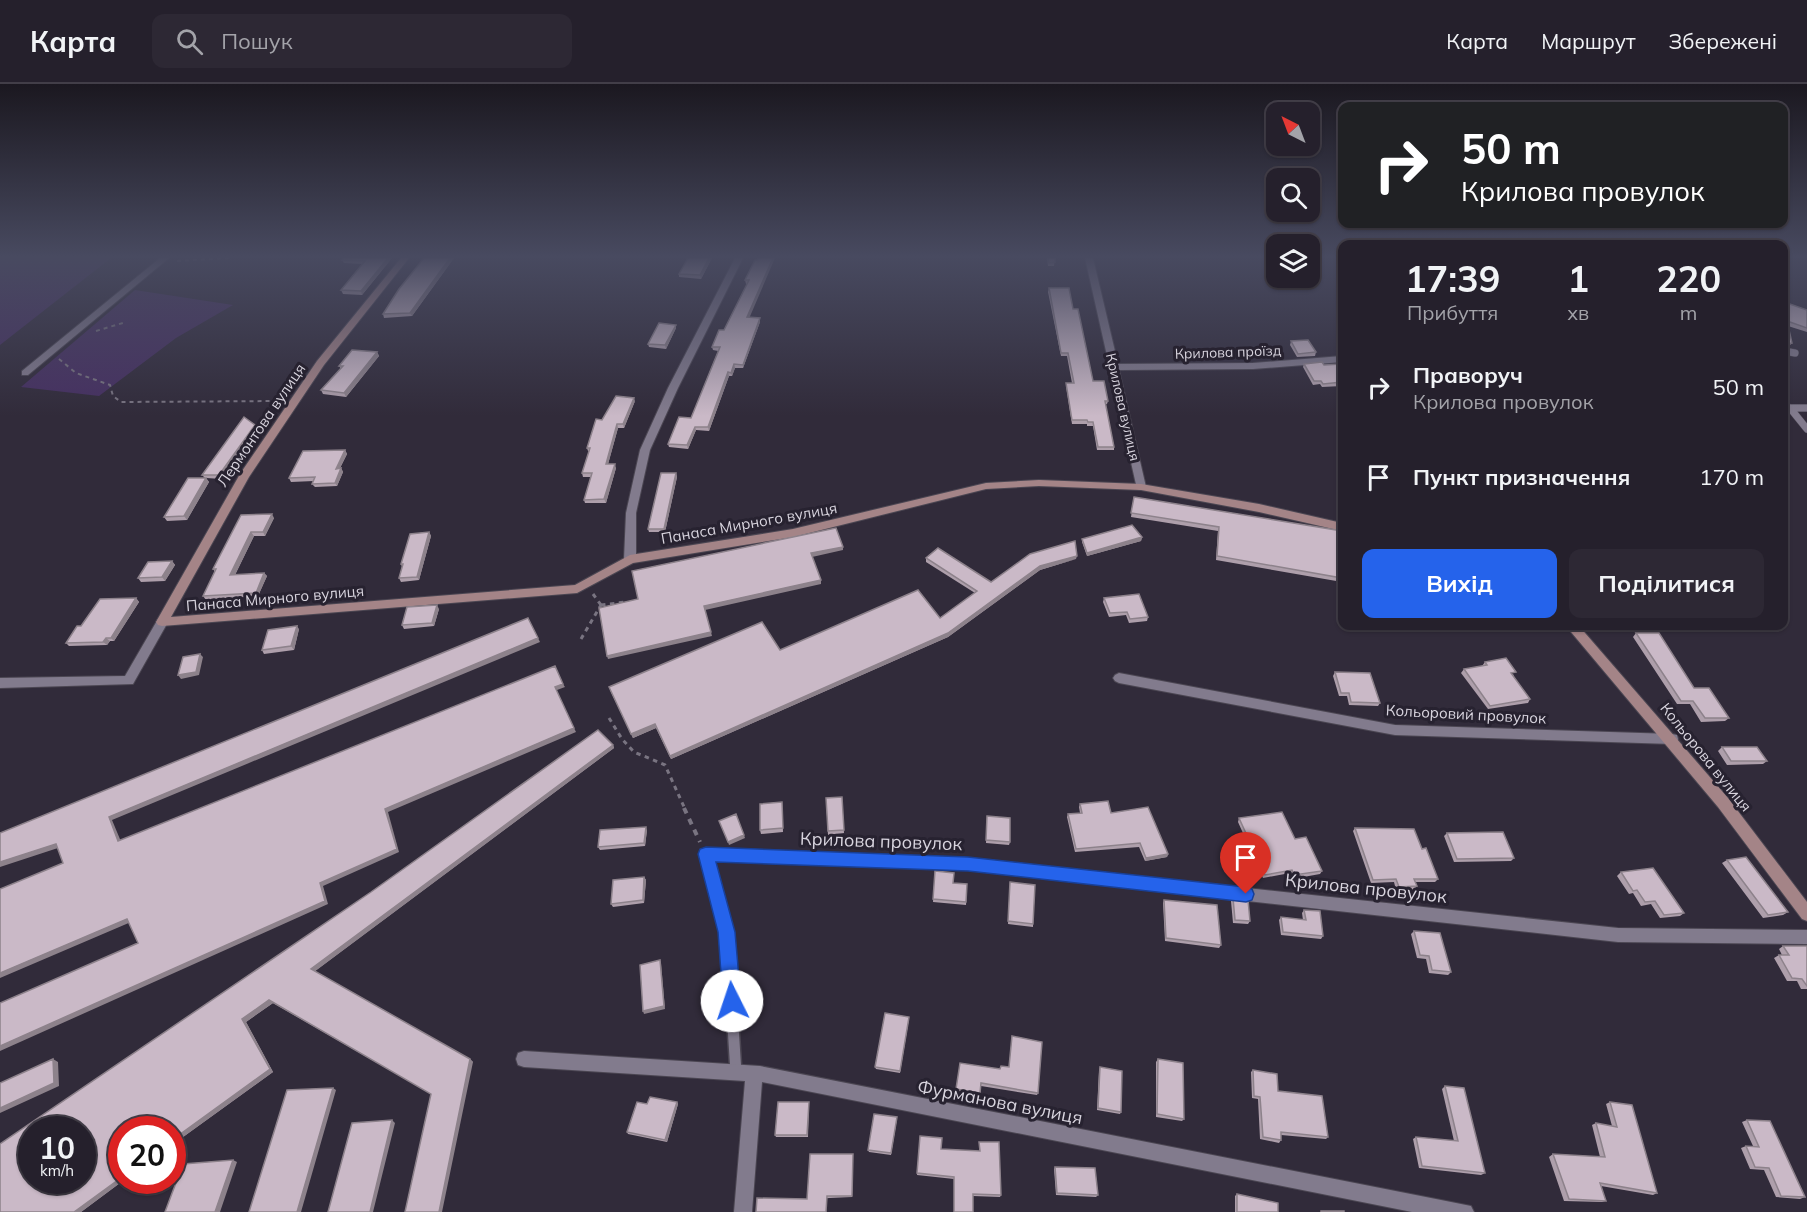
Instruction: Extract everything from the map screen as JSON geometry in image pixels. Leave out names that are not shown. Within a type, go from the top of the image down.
[{"type":"street","points":[[25,373],[101,311]]},
{"type":"street","name":"Лермонтова вулиця","points":[[162,622],[232,494],[320,363],[362,311]]},
{"type":"street","points":[[630,559],[632,513],[645,450],[712,311]]},
{"type":"street","name":"Крилова вулиця","points":[[1101,311],[1141,487]]},
{"type":"street","name":"Крилова проїзд","points":[[1114,367],[1253,366],[1338,359]]},
{"type":"street","name":"Панаса Мирного вулиця","points":[[162,622],[577,589],[630,559],[793,533],[986,486],[1040,483],[1141,487],[1259,508],[1338,526]]},
{"type":"street","points":[[0,683],[129,681],[162,622]]},
{"type":"street","name":"Кольорова вулиця","points":[[1576,630],[1672,739],[1780,875],[1807,914]]},
{"type":"street","name":"Кольоровий провулок","points":[[1119,678],[1395,730],[1672,739]]},
{"type":"street","name":"Крилова провулок","points":[[706,854],[968,864],[1618,935],[1807,937]]},
{"type":"street","name":"Фурманова вулиця","points":[[524,1059],[754,1074],[1465,1212]]},
{"type":"street","points":[[743,1212],[754,1074]]},
{"type":"lane","points":[[1788,352],[1795,353]]},
{"type":"lane","points":[[1807,408],[1790,408],[1807,429]]},
{"type":"lane","points":[[706,854],[727,932],[736,1073]]},
{"type":"path","points":[[51,352],[76,373],[110,385],[113,396],[121,402],[294,401]]},
{"type":"path","points":[[581,639],[601,605],[635,601]]},
{"type":"path","points":[[609,718],[633,751],[639,755],[658,759],[665,765],[706,854]]},
{"type":"shaded area","points":[[0,311],[44,311],[0,345]]},
{"type":"shaded area","points":[[111,311],[223,311],[176,338],[99,396],[21,387]]},
{"type":"building","points":[[385,311],[412,311],[410,313],[383,314]]},
{"type":"building","points":[[734,311],[750,311],[747,317],[760,318],[743,365],[734,364],[731,373],[728,372],[708,427],[695,427],[687,445],[668,444],[679,417],[691,418],[720,347],[712,347],[719,330],[724,330]]},
{"type":"building","points":[[1053,311],[1078,311],[1093,381],[1104,381],[1108,401],[1105,401],[1114,447],[1098,447],[1093,422],[1072,420],[1066,383],[1074,383],[1068,353],[1061,353]]},
{"type":"building","points":[[1788,311],[1807,311],[1807,328],[1788,321]]},
{"type":"building","points":[[659,323],[676,325],[665,345],[648,344]]},
{"type":"building","points":[[1788,325],[1792,343],[1788,344]]},
{"type":"building","points":[[1308,340],[1316,352],[1298,354],[1291,341]]},
{"type":"building","points":[[352,350],[377,352],[344,393],[321,390],[343,366],[339,366]]},
{"type":"building","points":[[1322,362],[1324,365],[1338,364],[1338,382],[1323,384],[1321,381],[1314,381],[1304,364]]},
{"type":"building","points":[[616,396],[634,398],[623,424],[617,424],[606,464],[615,464],[604,499],[584,500],[592,473],[582,473],[590,448],[587,448],[596,419],[602,420]]},
{"type":"building","points":[[244,417],[255,425],[219,475],[202,475]]},
{"type":"building","points":[[345,450],[336,469],[341,468],[335,483],[312,484],[315,477],[289,478],[303,451]]},
{"type":"building","points":[[661,473],[676,473],[664,529],[648,529]]},
{"type":"building","points":[[188,478],[206,478],[184,516],[164,517]]},
{"type":"building","points":[[1134,497],[1338,530],[1338,577],[1217,556],[1219,527],[1131,513]]},
{"type":"building","points":[[272,514],[263,532],[251,532],[230,575],[264,573],[256,593],[203,596],[216,569],[213,569],[241,515]]},
{"type":"building","points":[[1132,525],[1142,537],[1087,553],[1082,539]]},
{"type":"building","points":[[836,528],[843,547],[811,553],[821,580],[704,606],[711,632],[607,656],[599,608],[638,599],[632,571]]},
{"type":"building","points":[[429,532],[417,577],[399,578],[410,534]]},
{"type":"building","points":[[1075,541],[1077,556],[1040,566],[948,633],[670,756],[655,724],[631,734],[609,687],[762,622],[780,650],[918,590],[940,618],[977,591],[926,558],[938,548],[991,582],[1030,554]]},
{"type":"building","points":[[172,561],[162,577],[138,578],[148,562]]},
{"type":"building","points":[[1139,594],[1148,617],[1130,619],[1127,612],[1110,613],[1104,598]]},
{"type":"building","points":[[136,598],[111,638],[106,638],[103,642],[66,643],[100,599]]},
{"type":"building","points":[[437,605],[432,623],[402,625],[407,607]]},
{"type":"building","points":[[528,618],[538,638],[109,817],[118,841],[555,666],[563,684],[555,687],[574,728],[385,809],[397,849],[320,883],[325,901],[0,1046],[0,1003],[138,943],[127,919],[0,973],[0,889],[63,863],[56,844],[0,862],[0,833]]},
{"type":"building","points":[[297,626],[291,646],[262,650],[268,630]]},
{"type":"building","points":[[1636,633],[1659,633],[1694,688],[1709,688],[1729,718],[1705,718],[1693,701],[1681,701]]},
{"type":"building","points":[[200,654],[196,672],[178,675],[183,657]]},
{"type":"building","points":[[1506,658],[1516,672],[1511,673],[1530,699],[1490,706],[1464,669],[1487,665],[1485,662]]},
{"type":"building","points":[[1335,672],[1370,673],[1380,703],[1351,702],[1349,693],[1341,693]]},
{"type":"building","points":[[598,730],[613,745],[311,969],[470,1059],[439,1212],[405,1212],[431,1094],[269,1000],[242,1019],[270,1069],[186,1130],[186,1116],[108,1116],[108,1187],[74,1212],[0,1212],[0,1144],[18,1132],[18,1194],[96,1194],[96,1116],[41,1116],[371,892]]},
{"type":"building","points":[[1722,747],[1757,747],[1767,761],[1731,761]]},
{"type":"building","points":[[842,797],[844,830],[828,831],[826,798]]},
{"type":"building","points":[[1108,801],[1111,813],[1148,807],[1168,854],[1146,858],[1140,843],[1076,849],[1068,814],[1082,813],[1080,804]]},
{"type":"building","points":[[782,802],[783,828],[760,830],[760,804]]},
{"type":"building","points":[[1282,812],[1295,839],[1306,837],[1322,871],[1294,875],[1292,870],[1265,875],[1239,818]]},
{"type":"building","points":[[736,814],[744,835],[728,842],[719,821]]},
{"type":"building","points":[[987,816],[1010,818],[1010,842],[986,840]]},
{"type":"building","points":[[646,827],[644,843],[598,847],[600,830]]},
{"type":"building","points":[[1355,828],[1414,829],[1422,849],[1426,848],[1438,879],[1414,879],[1417,886],[1399,887],[1396,879],[1373,880]]},
{"type":"building","points":[[1503,832],[1514,858],[1457,859],[1447,833]]},
{"type":"building","points":[[1746,857],[1788,912],[1768,915],[1727,860]]},
{"type":"building","points":[[1653,868],[1684,913],[1664,915],[1655,901],[1645,902],[1637,890],[1633,891],[1621,872]]},
{"type":"building","points":[[935,871],[954,873],[953,883],[967,884],[966,902],[933,899]]},
{"type":"building","points":[[644,877],[643,900],[611,904],[613,880]]},
{"type":"building","points":[[1010,882],[1035,885],[1033,924],[1008,921]]},
{"type":"building","points":[[1233,898],[1248,900],[1250,921],[1235,920]]},
{"type":"building","points":[[1164,900],[1217,905],[1221,945],[1166,938]]},
{"type":"building","points":[[1304,910],[1320,911],[1323,936],[1283,932],[1281,917],[1306,920]]},
{"type":"building","points":[[1414,931],[1440,933],[1451,972],[1432,970],[1429,956],[1420,955]]},
{"type":"building","points":[[1783,946],[1807,946],[1807,986],[1802,979],[1792,978],[1779,955],[1789,955]]},
{"type":"building","points":[[660,960],[664,1006],[643,1011],[640,965]]},
{"type":"building","points":[[885,1013],[909,1017],[900,1071],[875,1067]]},
{"type":"building","points":[[1012,1036],[1042,1042],[1038,1093],[981,1083],[980,1093],[956,1089],[960,1063],[1000,1069],[1001,1066],[1009,1067]]},
{"type":"building","points":[[53,1059],[54,1083],[0,1108],[0,1083]]},
{"type":"building","points":[[1158,1059],[1183,1063],[1184,1119],[1157,1114]]},
{"type":"building","points":[[1100,1067],[1122,1071],[1121,1112],[1098,1108]]},
{"type":"building","points":[[1253,1070],[1277,1074],[1278,1091],[1322,1096],[1328,1137],[1281,1132],[1281,1140],[1263,1137],[1260,1097],[1254,1096]]},
{"type":"building","points":[[1445,1086],[1464,1088],[1485,1173],[1422,1166],[1416,1137],[1458,1141]]},
{"type":"building","points":[[333,1088],[297,1212],[249,1212],[287,1090]]},
{"type":"building","points":[[650,1097],[677,1102],[665,1140],[627,1132],[637,1102],[647,1104]]},
{"type":"building","points":[[778,1102],[809,1102],[807,1135],[775,1135]]},
{"type":"building","points":[[1610,1102],[1632,1105],[1657,1193],[1600,1183],[1606,1201],[1569,1199],[1553,1154],[1605,1157],[1596,1123],[1617,1127]]},
{"type":"building","points":[[874,1114],[897,1117],[891,1153],[868,1150]]},
{"type":"building","points":[[392,1120],[370,1212],[328,1212],[352,1123]]},
{"type":"building","points":[[1747,1120],[1770,1121],[1805,1197],[1781,1196],[1769,1168],[1755,1167],[1746,1146],[1759,1147]]},
{"type":"building","points":[[920,1136],[942,1138],[941,1149],[980,1151],[979,1142],[999,1142],[1001,1195],[973,1194],[973,1212],[954,1212],[954,1177],[917,1173]]},
{"type":"building","points":[[810,1154],[853,1154],[852,1196],[827,1196],[826,1212],[756,1212],[757,1198],[807,1199]]},
{"type":"building","points":[[233,1160],[215,1212],[165,1212],[172,1194],[186,1194],[186,1164]]},
{"type":"building","points":[[1055,1167],[1095,1168],[1098,1195],[1057,1193]]},
{"type":"building","points":[[1237,1194],[1278,1203],[1278,1212],[1237,1212]]},
{"type":"building","points":[[1344,1211],[1344,1212],[1321,1212]]},
{"type":"route","points":[[732,1001],[727,932],[706,854],[968,864],[1246,894]]}]
